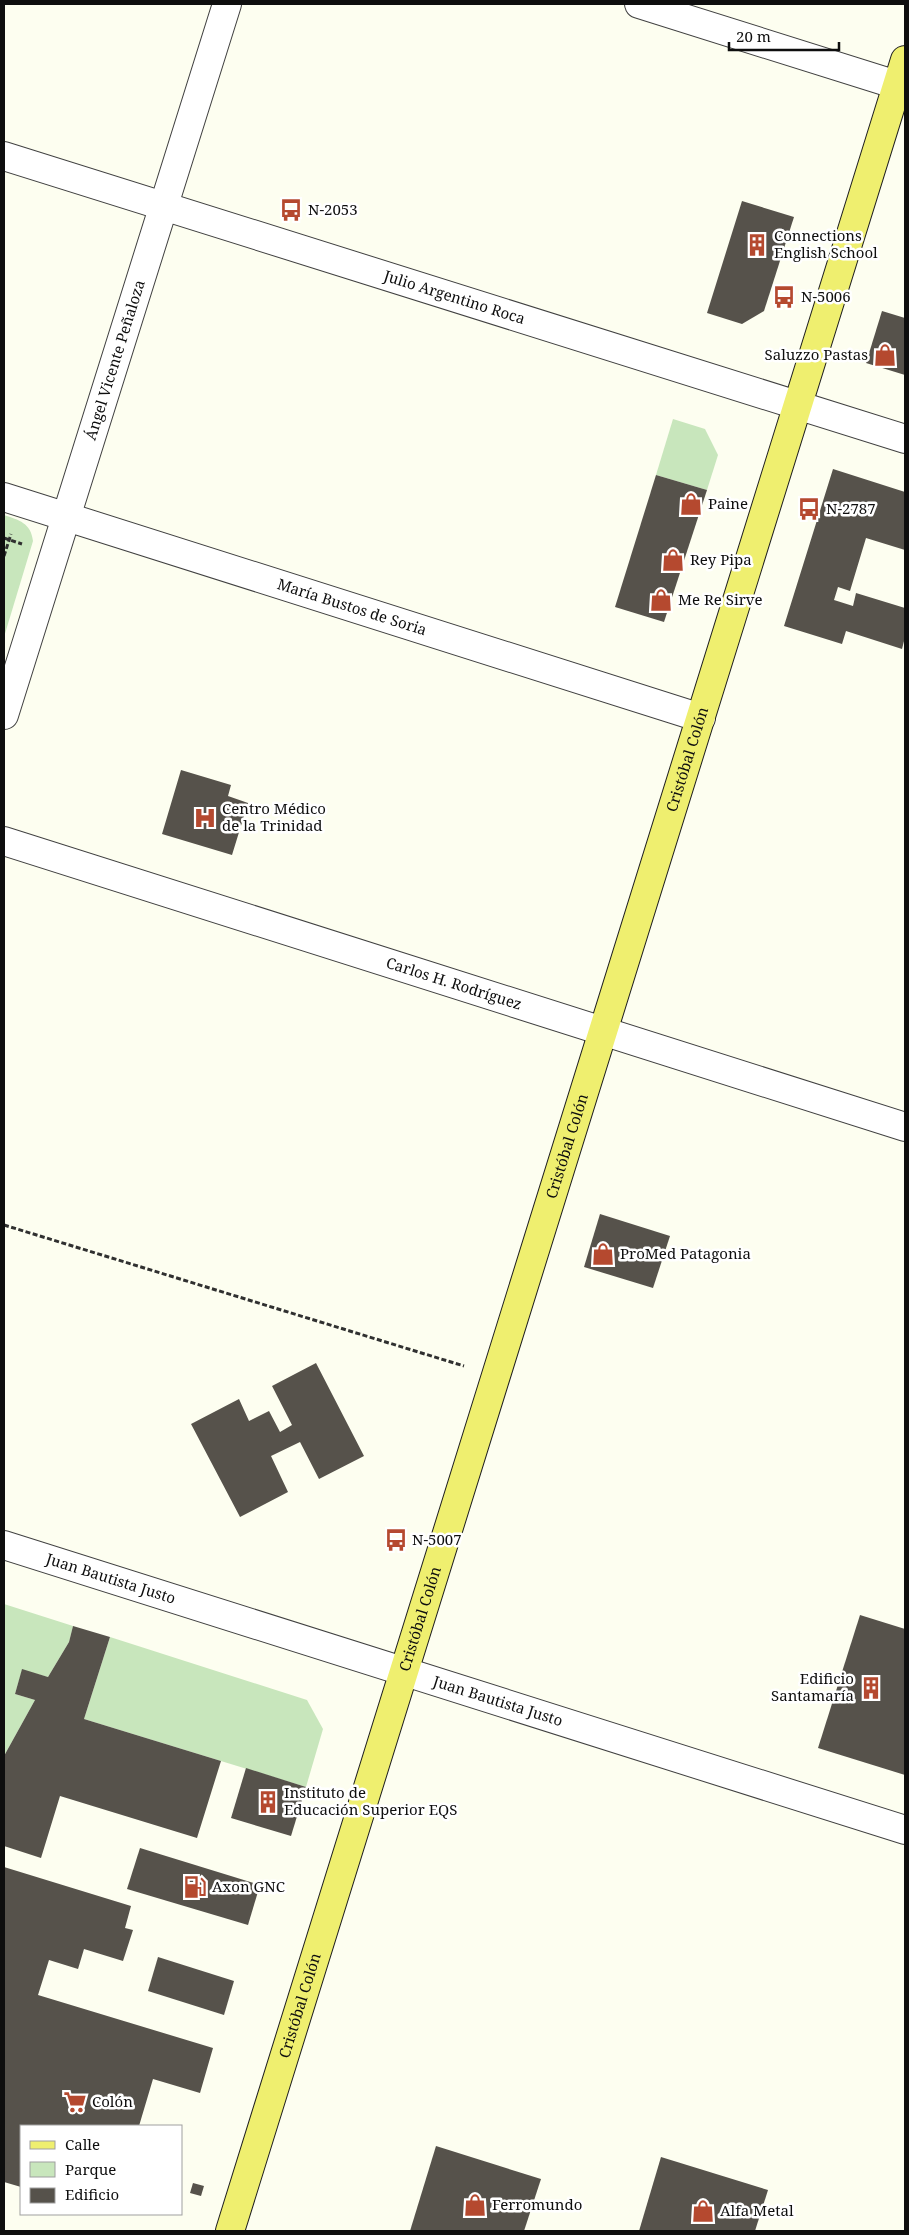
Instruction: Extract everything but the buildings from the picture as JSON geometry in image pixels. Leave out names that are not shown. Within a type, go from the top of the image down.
[{"type":"main road","name":"Cristóbal Colón","points":[[230,2231],[901,73]]},
{"type":"street","name":"Ángel Vicente Peñaloza","points":[[4,715],[227,4]]},
{"type":"street","points":[[639,4],[901,73]]},
{"type":"street","name":"Julio Argentino Roca","points":[[4,156],[905,439]]},
{"type":"street","name":"María Bustos de Soria","points":[[4,497],[700,718]]},
{"type":"street","name":"Carlos H. Rodríguez","points":[[4,841],[905,1127]]},
{"type":"street","name":"Juan Bautista Justo","points":[[4,1545],[905,1830]]},
{"type":"path","points":[[4,556],[14,526]]},
{"type":"path","points":[[4,539],[24,544]]},
{"type":"path","points":[[4,1225],[496,1376]]},
{"type":"green space","points":[[673,419],[705,429],[718,455],[707,490],[656,475]]},
{"type":"green space","points":[[4,515],[27,526],[33,541],[4,637]]},
{"type":"green space","points":[[4,1604],[73,1626],[69,1642],[48,1677],[22,1670],[15,1694],[35,1700],[4,1756]]},
{"type":"green space","points":[[110,1637],[307,1700],[323,1729],[306,1787],[84,1719]]},
{"type":"place","name":"N-2053","points":[[291,210]]},
{"type":"place","name":"Connections English School","points":[[757,245]]},
{"type":"place","name":"N-5006","points":[[784,297]]},
{"type":"place","name":"Saluzzo Pastas","points":[[885,355]]},
{"type":"place","name":"Paine","points":[[691,504]]},
{"type":"place","name":"N-2787","points":[[809,509]]},
{"type":"place","name":"Rey Pipa","points":[[673,560]]},
{"type":"place","name":"Me Re Sirve","points":[[661,600]]},
{"type":"place","name":"Centro Médico de la Trinidad","points":[[205,818]]},
{"type":"place","name":"ProMed Patagonia","points":[[603,1254]]},
{"type":"place","name":"N-5007","points":[[396,1540]]},
{"type":"place","name":"Edificio Santamaría","points":[[871,1688]]},
{"type":"place","name":"Instituto de Educación Superior EQS","points":[[268,1802]]},
{"type":"place","name":"Axon GNC","points":[[195,1887]]},
{"type":"place","name":"Colón","points":[[75,2102]]},
{"type":"place","name":"Ferromundo","points":[[475,2205]]},
{"type":"place","name":"Alfa Metal","points":[[703,2211]]}]
